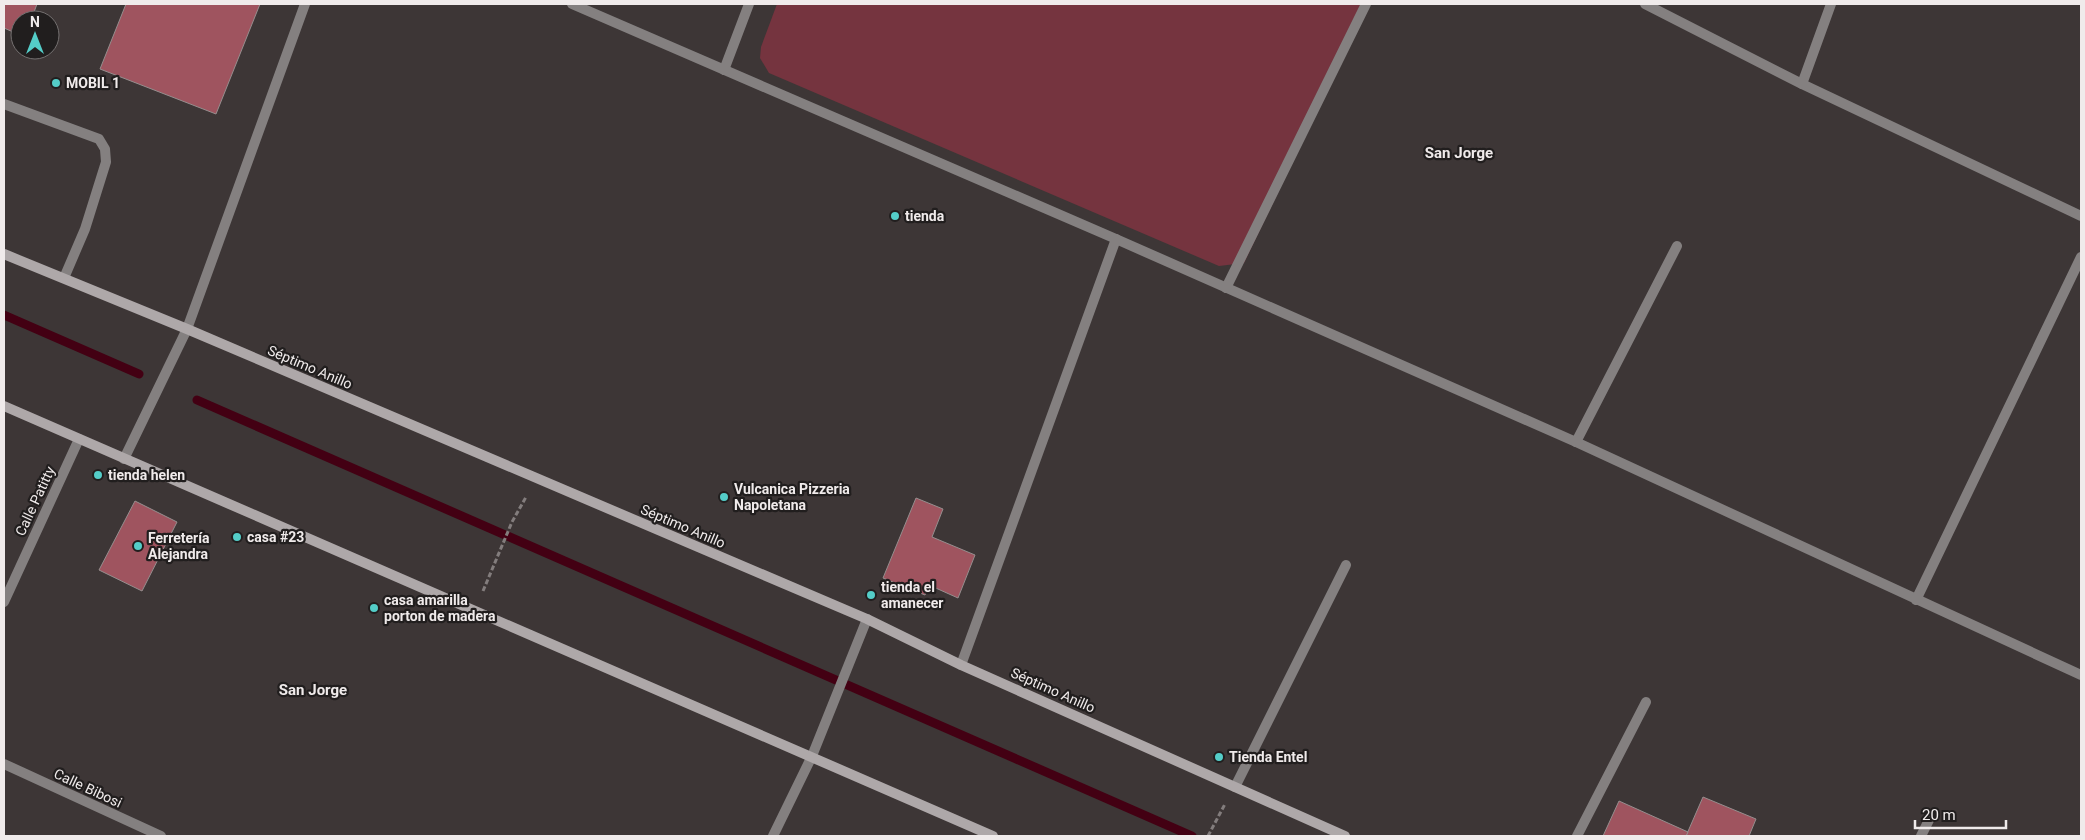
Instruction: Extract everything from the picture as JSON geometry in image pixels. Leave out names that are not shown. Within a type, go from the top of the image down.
[{"type":"main road","name":"Séptimo Anillo","points":[[4,254],[187,329],[867,619],[961,665],[1345,836]]},
{"type":"main road","points":[[4,406],[993,836]]},
{"type":"street","points":[[124,459],[187,329],[305,4]]},
{"type":"street","points":[[572,4],[1116,239],[1576,442],[2081,675]]},
{"type":"street","points":[[724,70],[749,4]]},
{"type":"street","points":[[1226,288],[1366,4]]},
{"type":"street","points":[[1645,4],[1802,84],[2081,216]]},
{"type":"street","points":[[1802,84],[1831,4]]},
{"type":"street","points":[[4,104],[98,139],[105,149],[106,162],[88,221],[64,278]]},
{"type":"street","points":[[961,665],[1116,239]]},
{"type":"street","points":[[1576,442],[1678,246]]},
{"type":"street","points":[[1916,600],[2081,257]]},
{"type":"street","name":"Calle Patitty","points":[[4,602],[79,439]]},
{"type":"street","points":[[1235,787],[1346,565]]},
{"type":"street","points":[[773,836],[812,756],[867,619]]},
{"type":"street","points":[[1576,836],[1646,702]]},
{"type":"street","name":"Calle Bibosi","points":[[4,764],[161,836]]},
{"type":"street","points":[[1921,836],[1930,818]]},
{"type":"path","points":[[475,612],[512,522],[536,479]]},
{"type":"path","points":[[1208,836],[1212,827]]},
{"type":"shaded area","points":[[777,4],[1369,4],[1244,263],[1219,266],[769,73],[760,58],[761,47]]},
{"type":"building","points":[[4,4],[37,4],[35,10],[10,10],[10,31],[4,28]]},
{"type":"building","points":[[126,4],[260,4],[216,114],[100,69]]},
{"type":"building","points":[[916,498],[943,509],[932,537],[975,555],[958,598],[929,585],[925,595],[883,578]]},
{"type":"building","name":"Ferretería Alejandra","points":[[135,501],[177,522],[142,591],[99,570]]},
{"type":"building","points":[[1703,797],[1756,819],[1749,836],[1686,836]]},
{"type":"building","points":[[1619,801],[1688,832],[1686,836],[1603,836]]},
{"type":"waterway","points":[[4,315],[139,374]]},
{"type":"waterway","points":[[197,400],[1192,836]]},
{"type":"place","name":"MOBIL 1","points":[[56,83]]},
{"type":"place","name":"tienda","points":[[895,216]]},
{"type":"place","name":"tienda helen","points":[[98,475]]},
{"type":"place","name":"Vulcanica Pizzeria Napoletana","points":[[724,497]]},
{"type":"place","name":"casa #23","points":[[237,537]]},
{"type":"place","name":"Ferretería Alejandra","points":[[138,546]]},
{"type":"place","name":"tienda el amanecer","points":[[871,595]]},
{"type":"place","name":"casa amarilla porton de madera","points":[[374,608]]},
{"type":"place","name":"Tienda Entel","points":[[1219,757]]},
{"type":"district","name":"San Jorge","points":[[1459,153]]},
{"type":"district","name":"San Jorge","points":[[313,690]]}]
